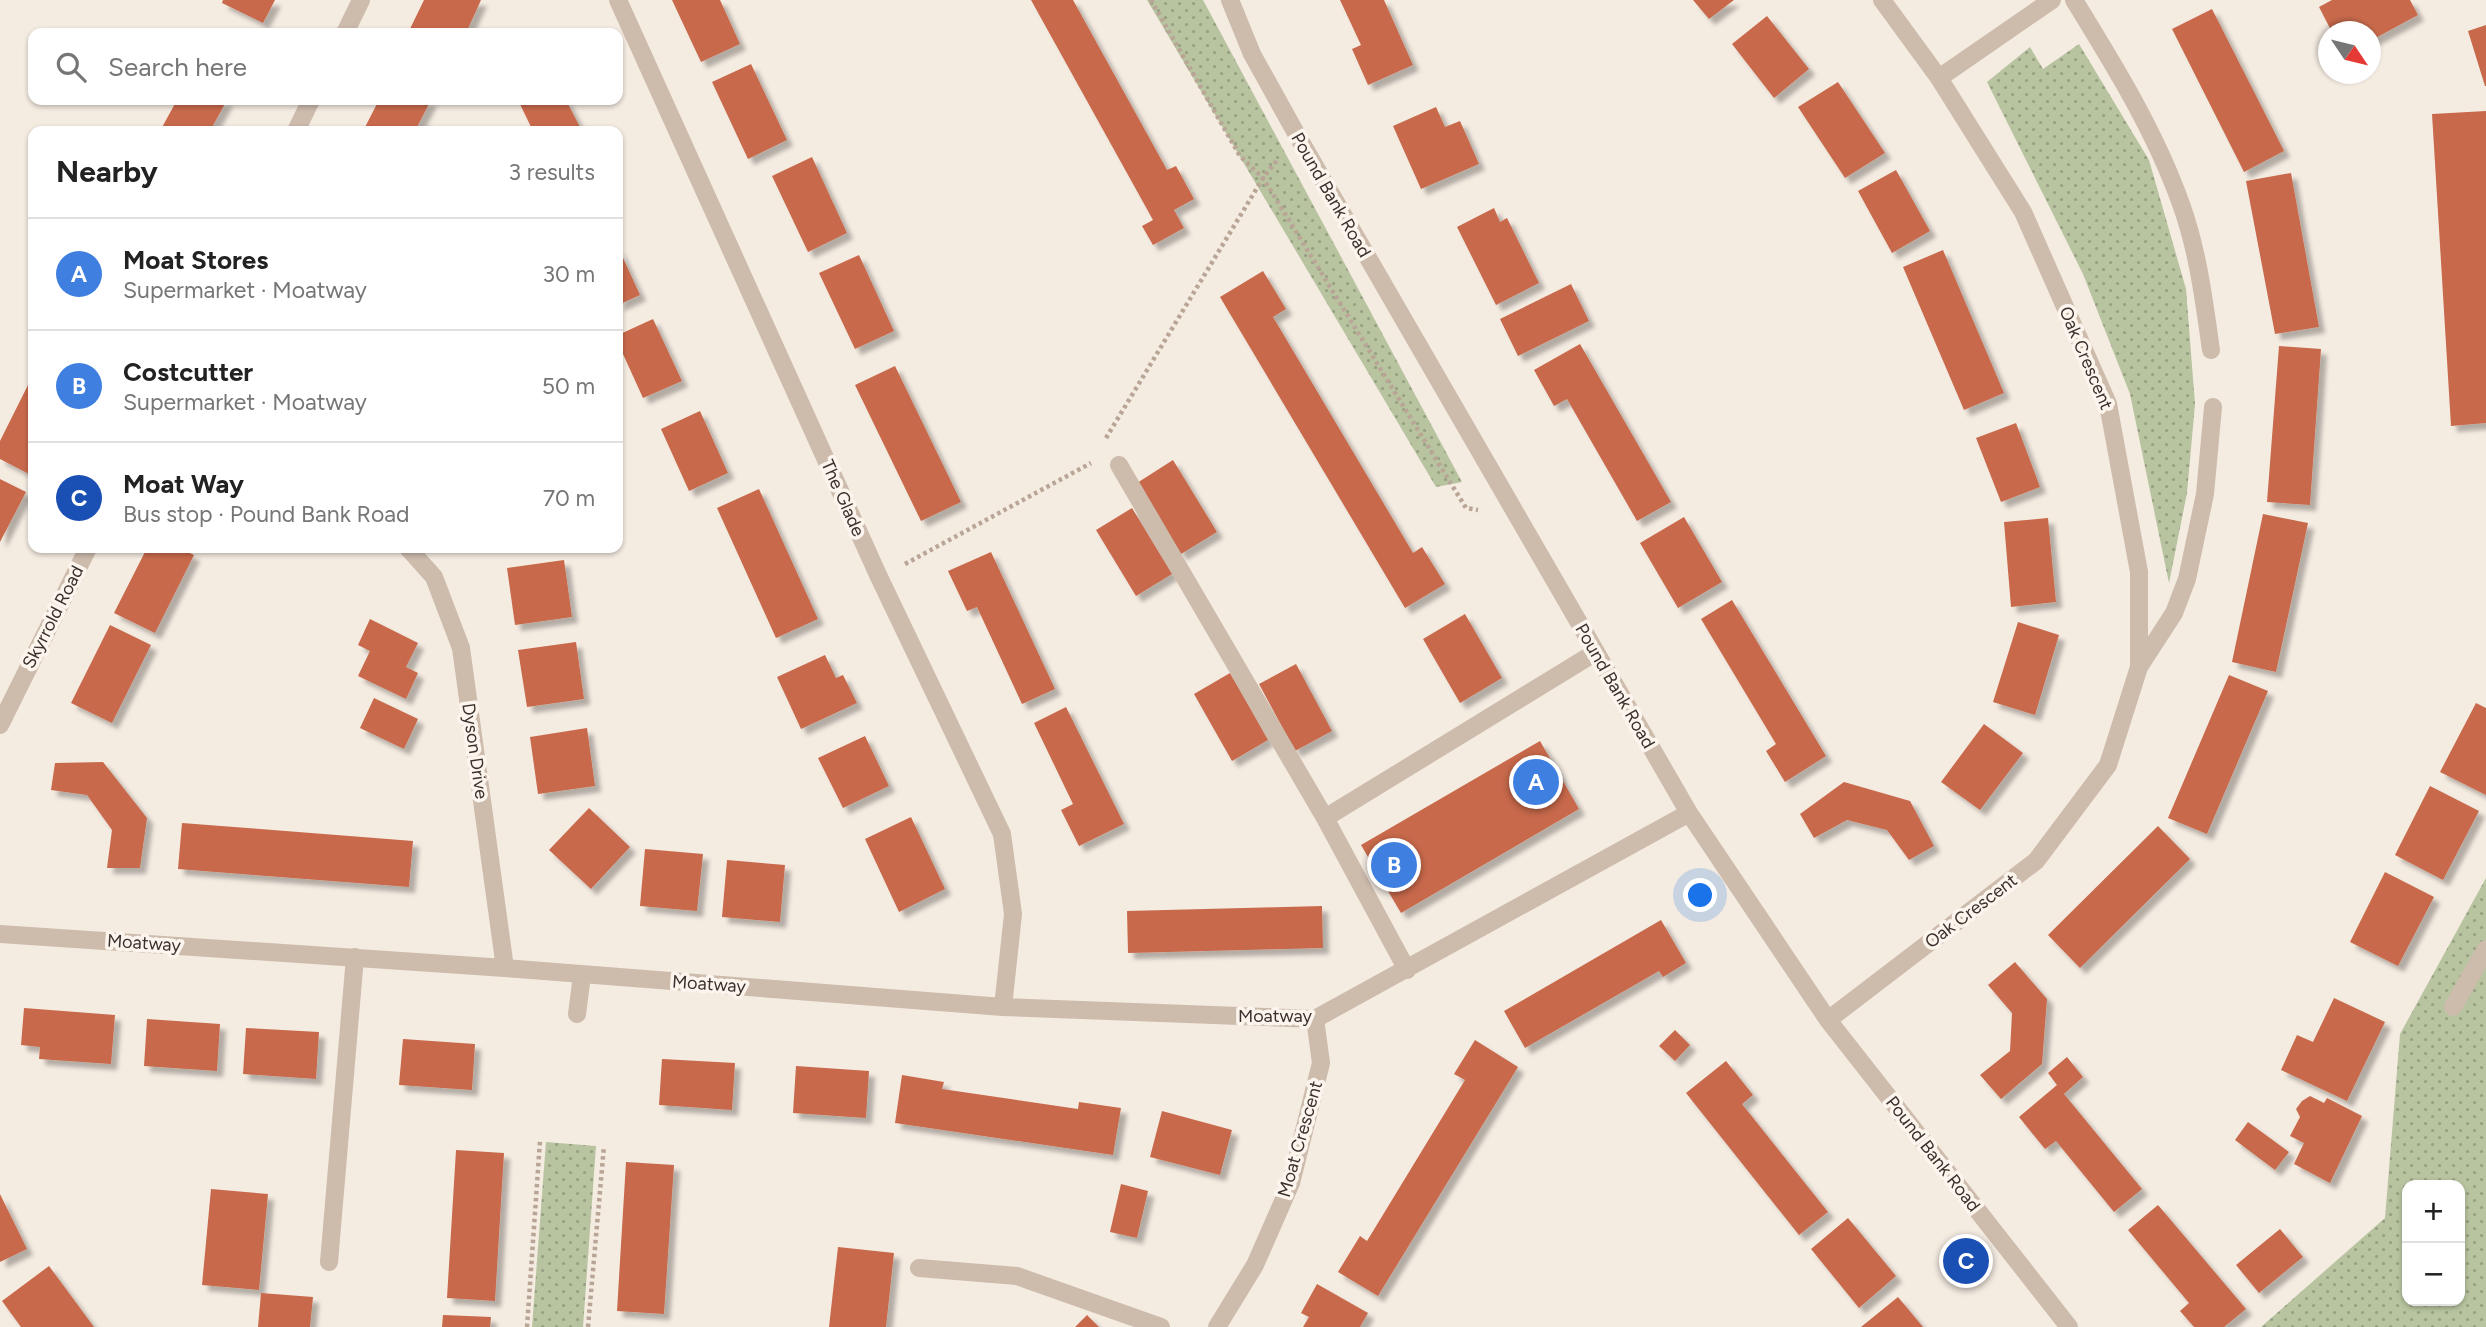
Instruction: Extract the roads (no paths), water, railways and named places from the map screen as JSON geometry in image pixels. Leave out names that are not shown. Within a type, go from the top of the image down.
[{"type":"street","points":[[347,28],[361,0]]},
{"type":"street","name":"The Glade","points":[[618,0],[879,578],[1002,834],[1013,914],[1003,1007]]},
{"type":"street","name":"Pound Bank Road","points":[[1230,0],[1252,54],[1297,135],[1689,813],[1828,1020],[2069,1327]]},
{"type":"street","name":"Oak Crescent","points":[[1882,0],[1940,78],[2023,212],[2108,404],[2139,572],[2139,667]]},
{"type":"street","points":[[1940,78],[2052,0]]},
{"type":"street","points":[[2074,0],[2149,128],[2181,204],[2194,248],[2211,350]]},
{"type":"street","points":[[299,126],[309,105]]},
{"type":"street","name":"Oak Crescent","points":[[1828,1020],[2036,862],[2108,765],[2139,667],[2174,612],[2187,579],[2205,494],[2213,407]]},
{"type":"street","points":[[1119,466],[1325,818],[1407,970]]},
{"type":"street","name":"Skyrrold Road","points":[[0,725],[86,553]]},
{"type":"street","name":"Dyson Drive","points":[[412,553],[434,577],[461,648],[505,968]]},
{"type":"street","points":[[1325,818],[1596,652]]},
{"type":"street","name":"Moatway","points":[[0,934],[355,957],[1003,1007],[1315,1019],[1689,813]]},
{"type":"street","points":[[329,1262],[355,957]]},
{"type":"street","points":[[2453,1007],[2484,959]]},
{"type":"street","points":[[577,1014],[582,975]]},
{"type":"street","name":"Moat Crescent","points":[[1217,1327],[1255,1265],[1291,1183],[1321,1063],[1315,1019]]},
{"type":"street","points":[[919,1268],[1017,1276],[1161,1327]]},
{"type":"place","name":"Moat Stores","points":[[1536,782]]},
{"type":"place","name":"Costcutter","points":[[1394,865]]},
{"type":"place","name":"Moat Way","points":[[1966,1261]]}]
